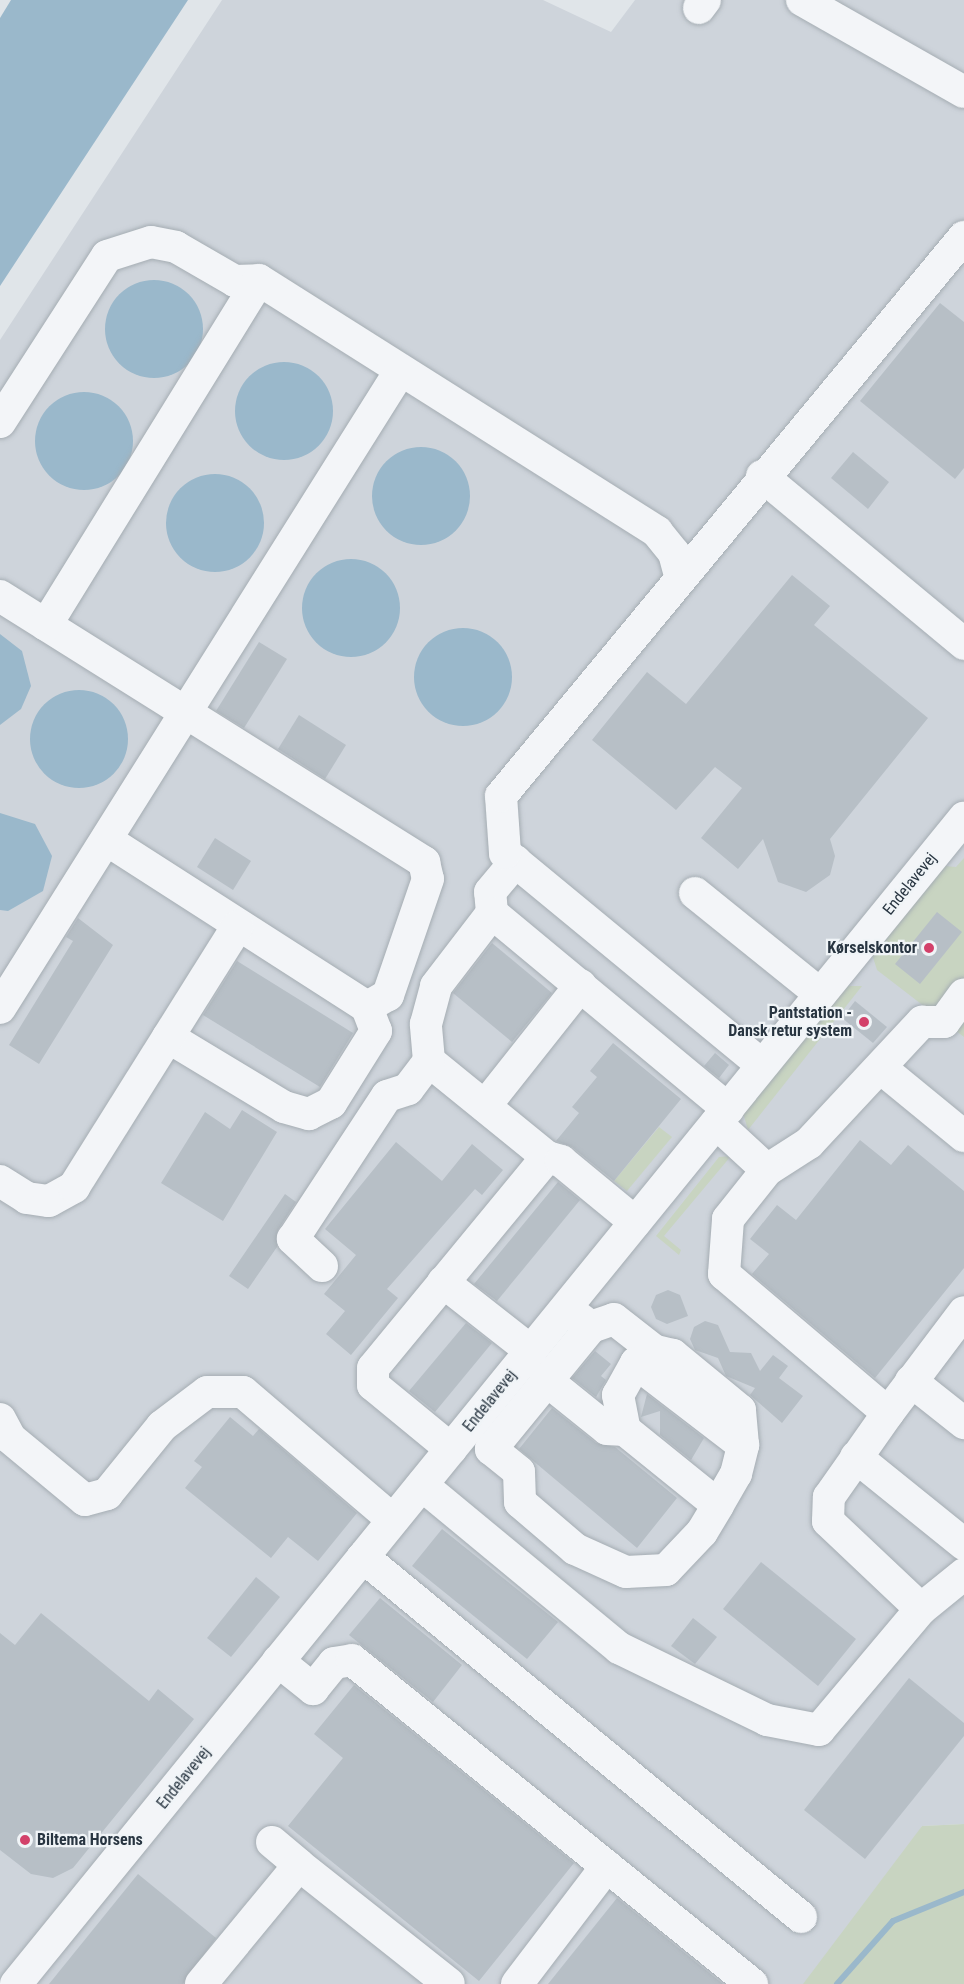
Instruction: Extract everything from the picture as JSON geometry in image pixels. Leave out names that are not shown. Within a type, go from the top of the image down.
[{"type":"street","points":[[802,0],[964,92]]},
{"type":"street","points":[[762,1065],[505,853],[501,796],[762,476],[964,237]]},
{"type":"street","points":[[0,423],[107,256],[150,242],[176,247],[236,281],[258,280],[657,532],[674,553],[680,576]]},
{"type":"street","points":[[46,625],[258,280]]},
{"type":"street","points":[[0,1008],[108,842],[183,711],[400,371]]},
{"type":"street","points":[[762,476],[964,644]]},
{"type":"street","points":[[0,596],[424,862],[428,879],[388,995],[367,1007]]},
{"type":"street","name":"Endelavevej","points":[[16,1984],[451,1449],[490,1426],[531,1351],[964,818]]},
{"type":"street","points":[[108,842],[367,1007],[376,1031],[331,1103],[309,1114],[284,1107],[168,1037]]},
{"type":"street","points":[[322,1266],[292,1239],[387,1096],[408,1089],[429,1061],[426,1024],[436,986],[492,913],[490,892],[516,861]]},
{"type":"street","points":[[695,893],[820,994]]},
{"type":"street","points":[[492,913],[627,1023],[722,1116],[767,1170]]},
{"type":"street","points":[[0,1181],[27,1198],[49,1201],[74,1187],[238,926]]},
{"type":"street","points":[[485,1106],[581,985]]},
{"type":"street","points":[[888,1413],[724,1274],[728,1219],[767,1170],[809,1143],[882,1069],[922,1022],[944,1022],[964,994]]},
{"type":"street","points":[[429,1061],[547,1157],[561,1161],[635,1222]]},
{"type":"street","points":[[882,1069],[964,1136]]},
{"type":"street","points":[[451,1449],[374,1384],[373,1368],[547,1157]]},
{"type":"street","points":[[443,1282],[531,1351]]},
{"type":"street","points":[[566,1308],[591,1327]]},
{"type":"street","points":[[921,1609],[828,1521],[829,1497],[911,1381],[964,1312]]},
{"type":"street","points":[[614,1319],[645,1357],[673,1355],[740,1410],[743,1445],[736,1474],[718,1505],[666,1570],[626,1572],[575,1549],[520,1502],[519,1472],[491,1449],[490,1426],[546,1380],[591,1327],[614,1319]]},
{"type":"street","points":[[625,1430],[618,1395],[645,1357]]},
{"type":"street","points":[[546,1380],[607,1429],[625,1430],[718,1505]]},
{"type":"street","points":[[911,1381],[963,1420]]},
{"type":"street","points":[[0,1419],[10,1437],[85,1500],[107,1494],[162,1426],[207,1392],[243,1392],[393,1520]]},
{"type":"street","points":[[856,1457],[964,1544]]},
{"type":"street","points":[[422,1485],[620,1647],[767,1720],[819,1730],[921,1609],[964,1574]]},
{"type":"street","points":[[363,1557],[801,1917]]},
{"type":"street","points":[[278,1661],[313,1689],[334,1663],[352,1660],[752,1984]]},
{"type":"street","points":[[272,1842],[449,1984]]},
{"type":"street","points":[[201,1984],[299,1865]]},
{"type":"street","points":[[517,1984],[607,1866]]},
{"type":"shaded area","points":[[222,0],[543,0],[611,32],[635,0],[964,0],[964,1824],[922,1826],[841,1984],[0,1984],[0,340]]},
{"type":"green space","points":[[964,858],[964,1037],[877,970],[871,951],[945,866],[956,867]]},
{"type":"green space","points":[[843,986],[862,986],[748,1130],[743,1113]]},
{"type":"green space","points":[[659,1127],[672,1137],[627,1191],[614,1181]]},
{"type":"green space","points":[[731,1156],[664,1236],[681,1250],[679,1255],[656,1236],[719,1157]]},
{"type":"green space","points":[[964,1824],[964,1984],[803,1984],[922,1826]]},
{"type":"water","points":[[11,0],[188,0],[0,286],[0,18]]},
{"type":"water","points":[[154,280],[173,284],[189,294],[199,310],[203,329],[199,348],[189,364],[173,374],[154,378],[135,374],[119,364],[109,348],[105,329],[109,310],[119,294],[135,284]]},
{"type":"water","points":[[284,362],[303,366],[319,376],[329,392],[333,411],[329,430],[319,446],[303,456],[284,460],[265,456],[249,446],[239,430],[235,411],[239,392],[249,376],[265,366]]},
{"type":"water","points":[[84,392],[103,396],[119,406],[129,422],[133,441],[129,460],[119,476],[103,486],[84,490],[65,486],[49,476],[39,460],[35,441],[39,422],[49,406],[65,396]]},
{"type":"water","points":[[421,447],[440,451],[456,461],[466,477],[470,496],[466,515],[456,531],[440,541],[421,545],[402,541],[386,531],[376,515],[372,496],[376,477],[386,461],[402,451]]},
{"type":"water","points":[[215,474],[234,478],[250,488],[260,504],[264,523],[260,542],[250,558],[234,568],[215,572],[196,568],[180,558],[170,542],[166,523],[170,504],[180,488],[196,478]]},
{"type":"water","points":[[351,559],[370,563],[386,573],[396,589],[400,608],[396,627],[386,643],[370,653],[351,657],[332,653],[316,643],[306,627],[302,608],[306,589],[316,573],[332,563]]},
{"type":"water","points":[[463,628],[482,632],[498,642],[508,658],[512,677],[508,696],[498,712],[482,722],[463,726],[444,722],[428,712],[418,696],[414,677],[418,658],[428,642],[444,632]]},
{"type":"water","points":[[0,634],[22,651],[31,686],[21,709],[0,725]]},
{"type":"water","points":[[79,690],[98,694],[114,704],[124,720],[128,739],[124,758],[114,774],[98,784],[79,788],[60,784],[44,774],[34,758],[30,739],[34,720],[44,704],[60,694]]},
{"type":"water","points":[[0,813],[35,824],[52,856],[43,891],[8,911],[0,910]]},
{"type":"building","points":[[940,303],[964,322],[964,468],[955,479],[860,401]]},
{"type":"building","points":[[853,452],[889,482],[868,509],[831,478]]},
{"type":"building","points":[[792,575],[830,606],[814,625],[928,718],[830,839],[835,856],[830,875],[806,892],[778,882],[763,839],[738,869],[701,838],[742,788],[715,767],[676,810],[592,740],[647,672],[686,704]]},
{"type":"building","points":[[259,642],[287,659],[244,728],[216,711]]},
{"type":"building","points":[[299,715],[346,745],[325,779],[278,749]]},
{"type":"building","points":[[215,838],[251,861],[233,890],[197,867]]},
{"type":"building","name":"Kørselskontor","points":[[937,912],[962,932],[920,984],[895,964]]},
{"type":"building","points":[[78,918],[113,945],[39,1064],[9,1045],[73,941],[66,937]]},
{"type":"building","points":[[492,943],[552,993],[512,1042],[453,993]]},
{"type":"building","points":[[237,961],[353,1033],[320,1087],[203,1015]]},
{"type":"building","name":"Pantstation - Dansk retur system","points":[[855,1001],[887,1027],[873,1043],[842,1018]]},
{"type":"building","points":[[613,1043],[681,1099],[614,1181],[572,1147],[556,1141],[579,1113],[572,1107],[597,1077],[590,1071]]},
{"type":"building","points":[[715,1053],[729,1065],[719,1078],[704,1066]]},
{"type":"building","points":[[242,1110],[277,1132],[223,1221],[161,1183],[205,1112],[230,1129]]},
{"type":"building","points":[[860,1140],[891,1165],[908,1145],[964,1191],[964,1268],[875,1378],[752,1274],[769,1254],[750,1239],[777,1205],[796,1220]]},
{"type":"building","points":[[396,1142],[442,1181],[472,1144],[503,1170],[482,1195],[475,1189],[387,1289],[398,1298],[351,1355],[326,1334],[345,1311],[324,1294],[356,1255],[325,1229]]},
{"type":"building","points":[[558,1182],[580,1200],[497,1301],[474,1284]]},
{"type":"building","points":[[285,1194],[296,1202],[278,1230],[277,1247],[248,1289],[229,1276]]},
{"type":"building","points":[[668,1290],[680,1295],[688,1316],[667,1324],[656,1319],[651,1307],[656,1295]]},
{"type":"building","points":[[705,1321],[718,1325],[730,1352],[751,1353],[760,1371],[773,1355],[788,1366],[779,1378],[803,1396],[782,1423],[750,1395],[755,1388],[726,1376],[718,1358],[695,1350],[690,1339],[694,1327]]},
{"type":"building","points":[[466,1323],[492,1343],[435,1412],[409,1391]]},
{"type":"building","points":[[595,1351],[611,1364],[601,1376],[606,1380],[596,1397],[572,1378]]},
{"type":"building","points":[[647,1394],[704,1438],[691,1460],[660,1435],[660,1411],[641,1417]]},
{"type":"building","points":[[552,1408],[596,1443],[615,1447],[677,1498],[637,1548],[519,1449]]},
{"type":"building","points":[[230,1417],[253,1436],[259,1429],[357,1513],[318,1561],[288,1537],[271,1558],[185,1488],[202,1467],[194,1461]]},
{"type":"building","points":[[442,1529],[558,1622],[527,1659],[412,1566]]},
{"type":"building","points":[[761,1562],[856,1639],[818,1686],[723,1609]]},
{"type":"building","points":[[256,1577],[280,1597],[231,1657],[207,1638]]},
{"type":"building","points":[[380,1598],[462,1665],[433,1702],[349,1635]]},
{"type":"building","points":[[41,1613],[149,1701],[158,1689],[194,1719],[73,1868],[53,1878],[31,1874],[0,1850],[0,1633],[15,1645]]},
{"type":"building","points":[[693,1618],[717,1637],[695,1664],[671,1646]]},
{"type":"building","points":[[909,1678],[964,1723],[964,1736],[865,1859],[804,1810]]},
{"type":"building","points":[[354,1685],[574,1863],[479,1981],[288,1826],[343,1758],[314,1734]]},
{"type":"building","points":[[138,1874],[216,1938],[183,1984],[49,1984]]},
{"type":"building","points":[[617,1898],[723,1984],[548,1984]]},
{"type":"waterway","points":[[837,1984],[893,1921],[964,1892]]},
{"type":"place","name":"Kørselskontor","points":[[929,948]]},
{"type":"place","name":"Pantstation - Dansk retur system","points":[[864,1022]]},
{"type":"place","name":"Biltema Horsens","points":[[25,1840]]}]
